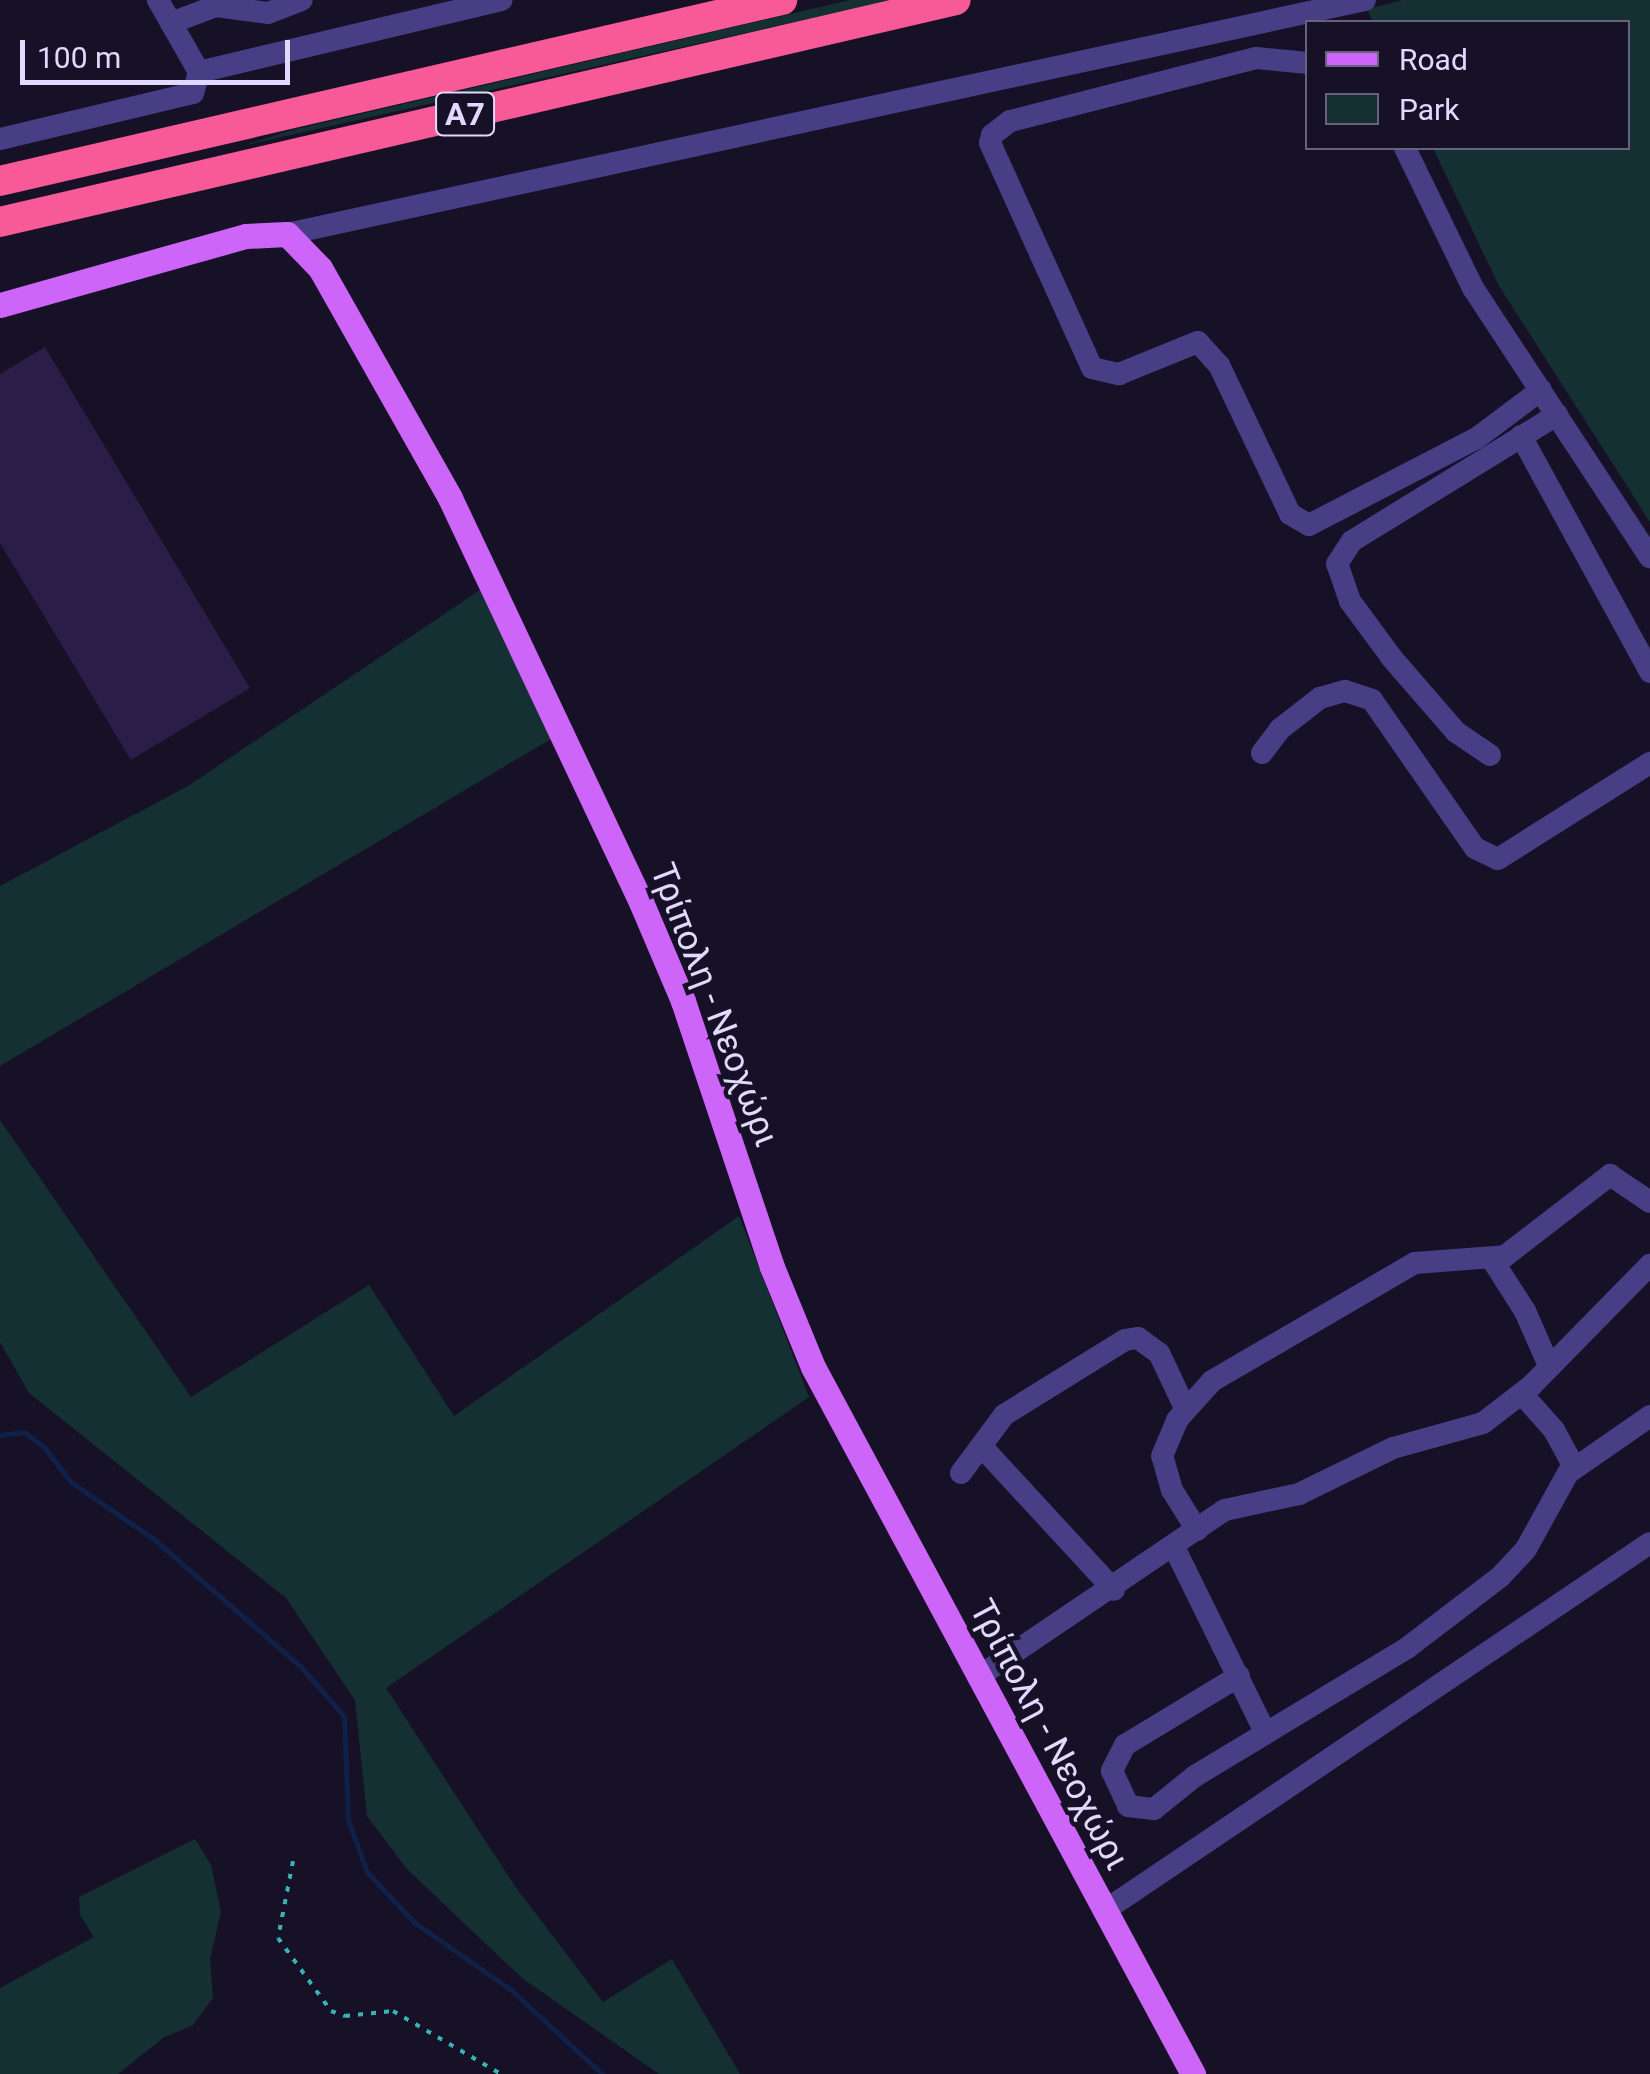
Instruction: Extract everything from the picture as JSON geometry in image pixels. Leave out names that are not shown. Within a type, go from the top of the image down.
[{"type":"highway","name":"Α7","points":[[0,181],[782,0]]},
{"type":"highway","name":"Α7","points":[[0,222],[956,0]]},
{"type":"main road","points":[[0,305],[246,236],[286,234]]},
{"type":"main road","name":"Τρίπολη - Νεοχώρι","points":[[286,234],[320,268],[364,338],[486,569],[669,966],[772,1268],[813,1368],[1194,2074]]},
{"type":"street","points":[[0,139],[184,98],[198,88],[199,72],[158,0]]},
{"type":"street","points":[[171,23],[226,3],[268,12],[302,0]]},
{"type":"street","points":[[199,72],[502,0]]},
{"type":"street","points":[[286,234],[1362,0]]},
{"type":"street","points":[[1172,42],[1186,78]]},
{"type":"street","points":[[1305,63],[1256,58],[1010,121],[992,135],[990,143],[1092,368],[1119,374],[1192,342],[1208,348],[1299,524],[1353,504],[1477,438],[1540,390]]},
{"type":"street","points":[[1407,150],[1434,218],[1540,390],[1650,557]]},
{"type":"street","points":[[1490,755],[1456,732],[1392,658],[1350,601],[1337,564],[1352,541],[1557,415]]},
{"type":"street","points":[[1521,436],[1650,672]]},
{"type":"street","points":[[1262,753],[1280,729],[1320,698],[1346,691],[1372,700],[1475,848],[1498,859],[1650,762]]},
{"type":"street","points":[[1198,1530],[1172,1490],[1162,1456],[1185,1408],[1212,1381],[1414,1263],[1447,1256],[1493,1261],[1537,1236],[1610,1175],[1650,1202]]},
{"type":"street","points":[[1493,1261],[1525,1311],[1549,1366]]},
{"type":"street","points":[[978,1677],[1114,1590],[1225,1510],[1299,1494],[1393,1448],[1483,1422],[1522,1394],[1650,1266]]},
{"type":"street","points":[[961,1473],[1004,1416],[1125,1340],[1138,1338],[1159,1353],[1185,1408]]},
{"type":"street","points":[[1522,1394],[1554,1430],[1574,1468]]},
{"type":"street","points":[[1239,1676],[1125,1745],[1112,1770],[1114,1788],[1128,1806],[1154,1809],[1265,1732],[1407,1648],[1500,1578],[1526,1550],[1574,1468],[1650,1416]]},
{"type":"street","points":[[983,1448],[1114,1590]]},
{"type":"street","points":[[1174,1547],[1265,1732]]},
{"type":"street","points":[[1104,1910],[1647,1555]]},
{"type":"path","points":[[294,1861],[278,1938],[331,2011],[346,2016],[378,2008],[393,2012],[502,2074]]},
{"type":"green space","points":[[850,0],[892,0],[242,146],[292,130]]},
{"type":"green space","points":[[1403,0],[1650,0],[1650,522],[1499,286],[1434,150],[1630,150],[1630,20],[1372,20],[1367,9]]},
{"type":"green space","points":[[480,590],[551,739],[0,1066],[0,886],[188,786]]},
{"type":"green space","points":[[0,1120],[191,1397],[369,1285],[454,1416],[739,1216],[809,1397],[386,1688],[514,1885],[603,2002],[672,1959],[740,2074],[659,2074],[522,1978],[407,1869],[367,1816],[355,1700],[286,1598],[29,1393],[0,1342]]},
{"type":"green space","points":[[195,1839],[211,1865],[221,1912],[210,1959],[213,1998],[193,2025],[163,2038],[118,2074],[0,2074],[0,1988],[94,1937],[80,1915],[79,1897]]},
{"type":"building","points":[[45,347],[250,688],[131,760],[0,543],[0,374]]},
{"type":"waterway","points":[[0,1435],[24,1432],[44,1447],[71,1482],[155,1540],[301,1667],[344,1716],[348,1820],[367,1872],[415,1923],[510,1989],[602,2074]]}]
